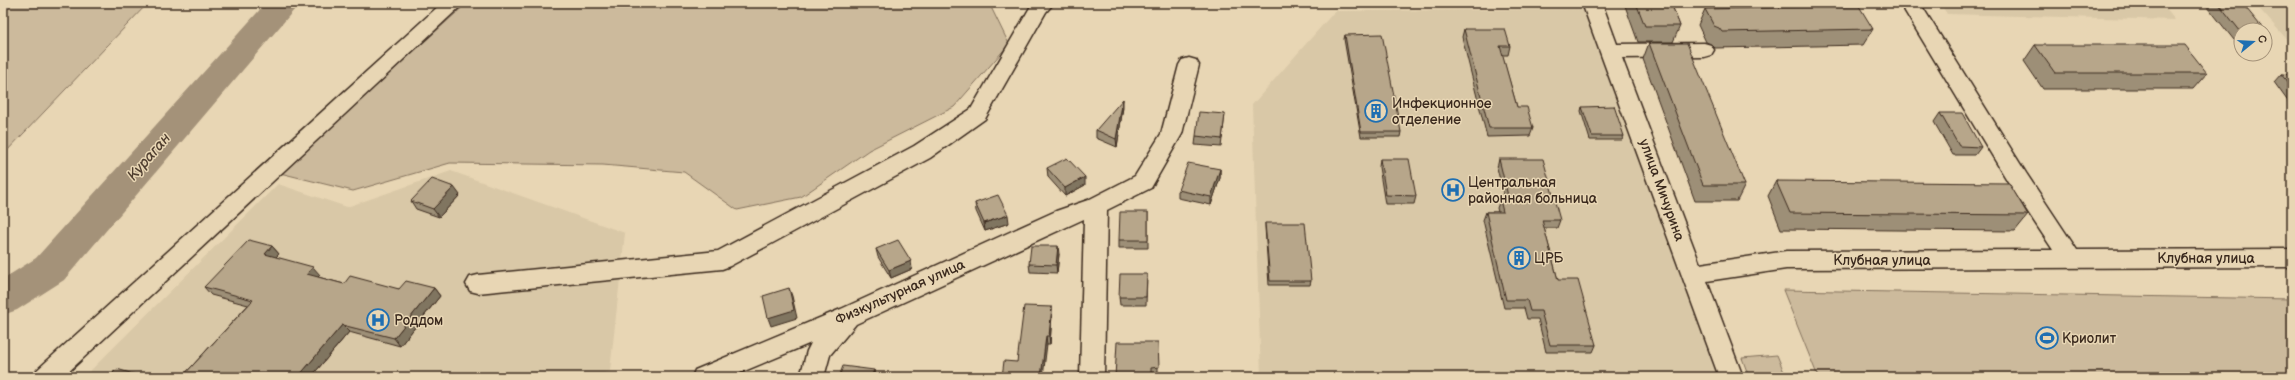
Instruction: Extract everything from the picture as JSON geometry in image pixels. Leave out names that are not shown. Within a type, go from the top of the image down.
[{"type":"street","points":[[46,377],[454,3]]},
{"type":"street","points":[[478,284],[722,260],[922,152],[978,114],[1039,8],[1044,3]]},
{"type":"street","name":"улица Мичурина","points":[[1592,3],[1731,377]]},
{"type":"street","points":[[1910,3],[2018,179],[2071,259]]},
{"type":"street","points":[[1610,51],[1704,50]]},
{"type":"street","name":"Физкультурная улица","points":[[704,377],[849,316],[1064,217],[1096,206],[1143,182],[1171,134],[1189,65]]},
{"type":"street","points":[[1092,377],[1096,206]]},
{"type":"street","name":"Клубная улица","points":[[1693,274],[1786,260],[2292,258]]},
{"type":"street","points":[[812,377],[819,351],[849,316]]},
{"type":"shaded area","points":[[3,3],[148,3],[3,155]]},
{"type":"shaded area","points":[[467,3],[989,3],[1009,44],[954,107],[869,150],[801,197],[737,210],[684,172],[603,165],[450,163],[353,191],[280,173]]},
{"type":"shaded area","points":[[1323,3],[1581,3],[1582,6],[1334,8]]},
{"type":"shaded area","points":[[1940,3],[2161,3],[2175,20],[1947,14]]},
{"type":"shaded area","points":[[2254,3],[2292,3],[2292,45],[2273,24],[2273,22],[2271,22]]},
{"type":"shaded area","name":"Центральная районная больница","points":[[1585,9],[1719,377],[1261,377],[1252,105],[1335,11]]},
{"type":"shaded area","name":"Роддом","points":[[451,171],[625,233],[610,371],[595,377],[84,377],[278,184],[347,207]]},
{"type":"shaded area","name":"Криолит","points":[[1783,290],[2292,299],[2292,377],[1818,377]]},
{"type":"shaded area","points":[[1777,355],[1786,377],[1749,377],[1742,358]]},
{"type":"building","points":[[1636,3],[1671,3],[1680,26],[1645,26]]},
{"type":"building","points":[[2218,3],[2242,3],[2257,22],[2233,22]]},
{"type":"building","points":[[1859,6],[1873,29],[1722,32],[1719,28],[1714,26],[1705,9]]},
{"type":"building","points":[[1464,29],[1505,29],[1510,46],[1500,46],[1517,107],[1527,107],[1533,128],[1489,128]]},
{"type":"building","name":"Инфекционное отделение","points":[[1382,34],[1401,132],[1361,132],[1345,35]]},
{"type":"building","points":[[1649,43],[1687,43],[1745,185],[1703,185]]},
{"type":"building","points":[[2035,45],[2185,45],[2207,73],[2055,73]]},
{"type":"building","points":[[2281,74],[2292,75],[2292,88]]},
{"type":"building","points":[[1123,99],[1116,139],[1096,130]]},
{"type":"building","points":[[1614,106],[1624,136],[1592,136],[1582,107]]},
{"type":"building","points":[[1199,112],[1225,114],[1222,139],[1196,136]]},
{"type":"building","points":[[1940,113],[1962,113],[1981,147],[1959,146]]},
{"type":"building","points":[[1067,158],[1085,177],[1065,188],[1047,168]]},
{"type":"building","points":[[1380,159],[1409,159],[1416,196],[1386,195]]},
{"type":"building","name":"ЦРБ","points":[[1499,159],[1543,159],[1560,220],[1542,220],[1558,280],[1578,280],[1596,345],[1550,345],[1541,311],[1530,311],[1527,300],[1506,300],[1486,212],[1503,212],[1500,200],[1509,200]]},
{"type":"building","points":[[1188,163],[1220,169],[1211,197],[1178,190]]},
{"type":"building","points":[[432,179],[454,187],[433,209],[411,201]]},
{"type":"building","points":[[1776,181],[2009,183],[2028,215],[1790,213]]},
{"type":"building","points":[[998,195],[1008,215],[984,223],[975,203]]},
{"type":"building","points":[[1120,212],[1148,212],[1148,240],[1119,240]]},
{"type":"building","points":[[1265,223],[1305,223],[1311,281],[1270,281]]},
{"type":"building","points":[[249,240],[272,246],[265,254],[313,267],[307,274],[344,284],[350,276],[399,289],[406,281],[434,288],[394,338],[342,325],[298,377],[182,377],[253,300],[204,287]]},
{"type":"building","points":[[898,240],[911,261],[889,270],[876,249]]},
{"type":"building","points":[[1031,246],[1058,246],[1056,265],[1029,264]]},
{"type":"building","points":[[1120,274],[1147,274],[1146,297],[1119,297]]},
{"type":"building","points":[[789,288],[794,310],[768,318],[763,296]]},
{"type":"building","points":[[1024,306],[1052,307],[1049,336],[1046,336],[1041,377],[1002,377],[1004,361],[1017,362]]},
{"type":"building","points":[[1117,342],[1158,342],[1159,367],[1151,368],[1151,377],[1115,377]]},
{"type":"building","points":[[843,366],[874,370],[871,377],[839,377]]},
{"type":"building","points":[[117,369],[143,377],[109,377]]},
{"type":"waterway","name":"Кураган","points":[[3,299],[50,269],[284,3]]},
{"type":"place","name":"Инфекционное отделение","points":[[1376,111]]},
{"type":"place","name":"Центральная районная больница","points":[[1453,190]]},
{"type":"place","name":"ЦРБ","points":[[1519,258]]},
{"type":"place","name":"Роддом","points":[[378,320]]},
{"type":"place","name":"Криолит","points":[[2047,338]]}]
